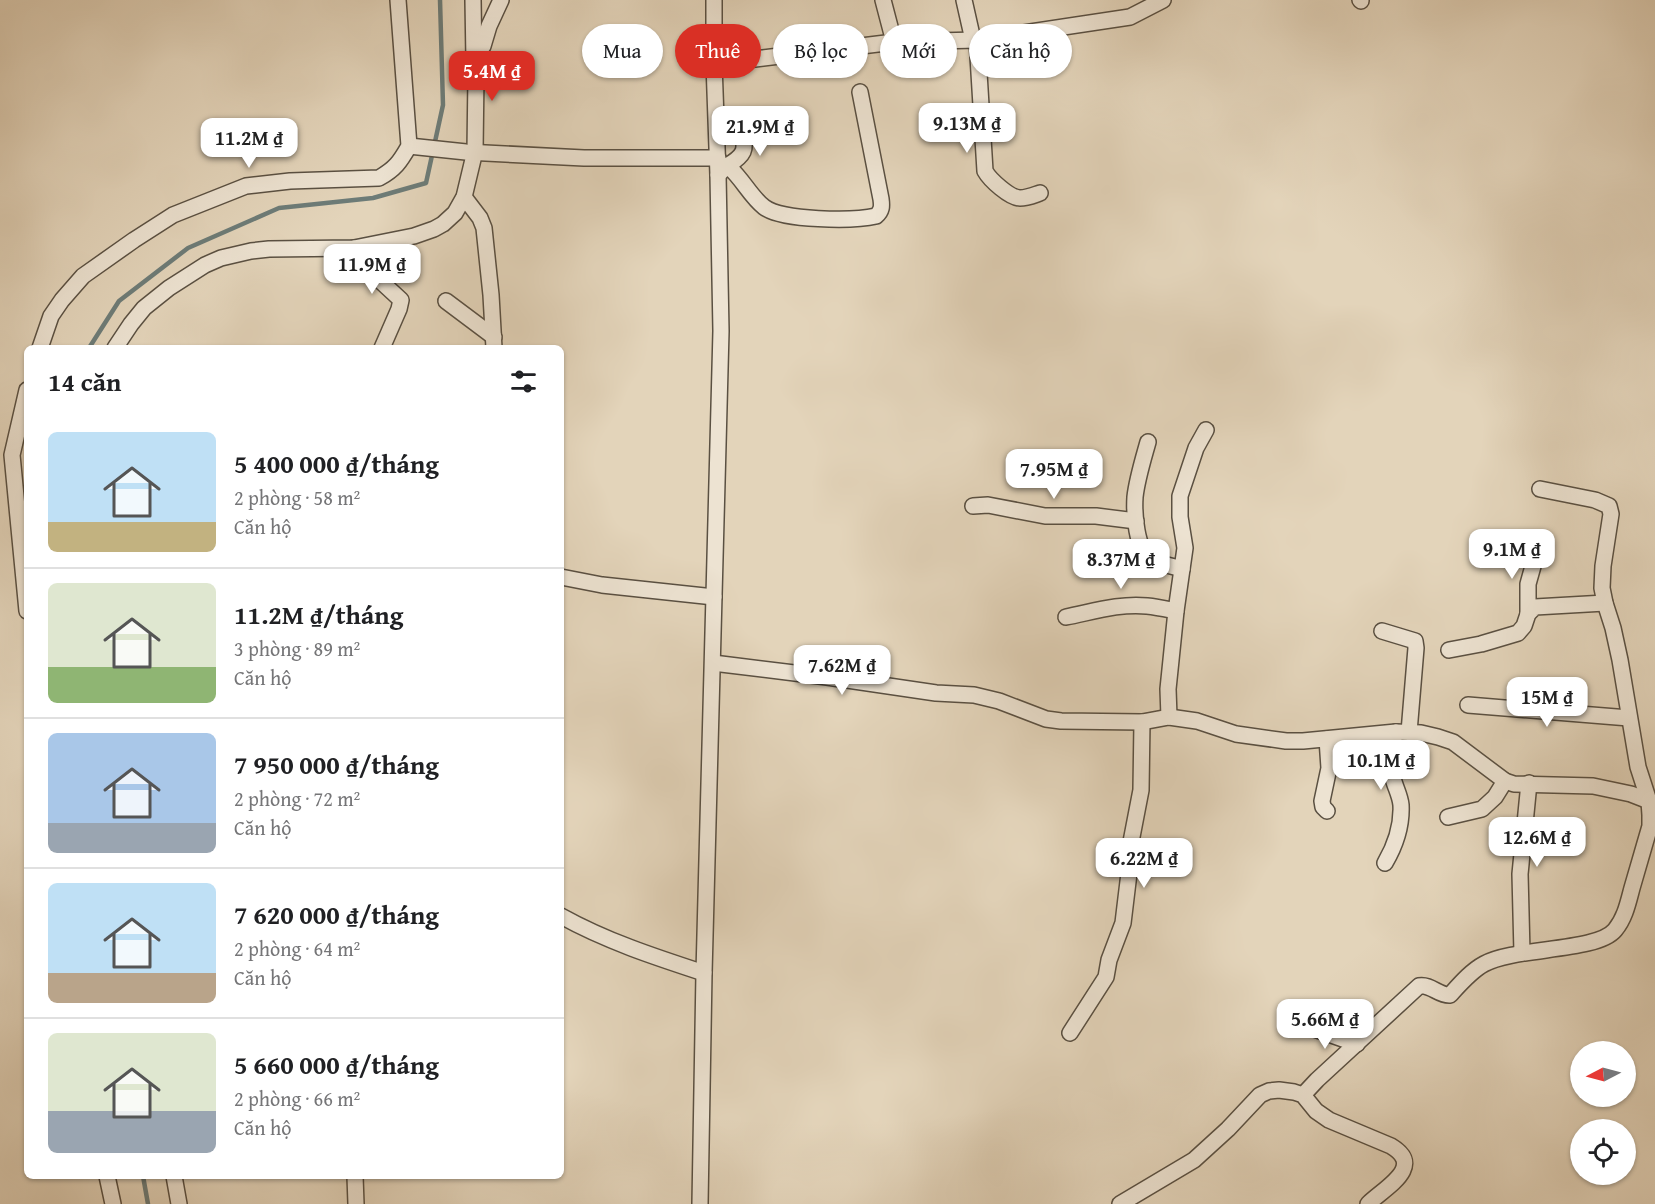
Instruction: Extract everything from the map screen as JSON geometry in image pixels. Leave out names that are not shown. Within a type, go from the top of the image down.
[{"type":"street","points":[[41,345],[51,316],[83,276],[173,215],[246,186],[290,181],[379,177],[391,171],[412,147],[398,0]]},
{"type":"street","points":[[117,345],[144,308],[205,264],[251,251],[354,248],[414,236],[443,224],[455,213],[464,197],[471,152],[476,75],[473,0]]},
{"type":"street","points":[[474,61],[483,46],[501,0]]},
{"type":"street","points":[[714,0],[714,24]]},
{"type":"street","points":[[883,0],[889,24]]},
{"type":"street","points":[[964,0],[971,24]]},
{"type":"street","points":[[1072,26],[1130,17],[1163,0]]},
{"type":"street","points":[[761,58],[880,44]]},
{"type":"street","points":[[700,1204],[721,332],[721,167],[715,78]]},
{"type":"street","points":[[978,78],[985,171],[996,184],[1016,198],[1040,193]]},
{"type":"street","points":[[412,147],[626,159],[721,167],[733,171],[769,210],[816,219],[876,216],[882,208],[881,199],[860,92]]},
{"type":"street","points":[[721,167],[741,157],[744,152],[742,123]]},
{"type":"street","points":[[464,197],[480,218],[484,228],[494,342]]},
{"type":"street","points":[[354,248],[361,263],[401,300],[383,345]]},
{"type":"street","points":[[446,301],[494,342]]},
{"type":"street","points":[[24,399],[6,454],[15,495],[24,582]]},
{"type":"street","points":[[1168,717],[1168,689],[1185,548],[1180,517],[1180,496],[1196,448],[1206,430]]},
{"type":"street","points":[[1148,442],[1135,498],[1140,542],[1144,553],[1151,559],[1182,569]]},
{"type":"street","points":[[1303,1095],[1419,986],[1426,985],[1446,996],[1484,963],[1522,952],[1588,943],[1612,933],[1625,914],[1650,826],[1650,814],[1638,767],[1613,628],[1602,588],[1611,514],[1609,506],[1595,500],[1540,489]]},
{"type":"street","points":[[973,506],[988,505],[1045,516],[1096,516],[1136,521]]},
{"type":"street","points":[[1449,650],[1481,644],[1518,633],[1524,626],[1528,614],[1528,584],[1535,559],[1532,552],[1498,547]]},
{"type":"street","points":[[564,578],[602,585],[714,597]]},
{"type":"street","points":[[1528,614],[1535,607],[1605,603]]},
{"type":"street","points":[[1066,617],[1132,606],[1176,611]]},
{"type":"street","points":[[1382,631],[1415,641],[1416,648],[1403,732],[1393,739],[1393,778],[1401,805],[1397,837],[1385,863]]},
{"type":"street","points":[[713,663],[936,693],[974,695],[999,701],[1046,719],[1142,722],[1168,717],[1197,721],[1236,734],[1295,741],[1403,732],[1438,736],[1454,742],[1505,781],[1514,784],[1593,786],[1648,801]]},
{"type":"street","points":[[1468,705],[1629,718]]},
{"type":"street","points":[[1070,1033],[1106,977],[1109,960],[1123,923],[1130,847],[1141,789],[1142,722]]},
{"type":"street","points":[[1326,811],[1322,801],[1329,768],[1327,739]]},
{"type":"street","points":[[1448,817],[1482,809],[1495,797],[1505,781]]},
{"type":"street","points":[[1522,952],[1520,874],[1528,783]]},
{"type":"street","points":[[564,918],[610,940],[704,973]]},
{"type":"street","points":[[1303,1025],[1357,1044]]},
{"type":"street","points":[[1120,1204],[1194,1160],[1260,1095],[1279,1090],[1303,1095],[1316,1111],[1329,1120],[1399,1151],[1405,1165],[1404,1173],[1368,1204]]},
{"type":"street","points":[[108,1179],[113,1204]]},
{"type":"street","points":[[175,1179],[179,1204]]},
{"type":"street","points":[[355,1179],[356,1204]]},
{"type":"waterway","points":[[91,345],[119,301],[188,248],[279,208],[373,198],[426,183],[443,105],[440,0]]},
{"type":"waterway","points":[[144,1179],[148,1204]]}]
